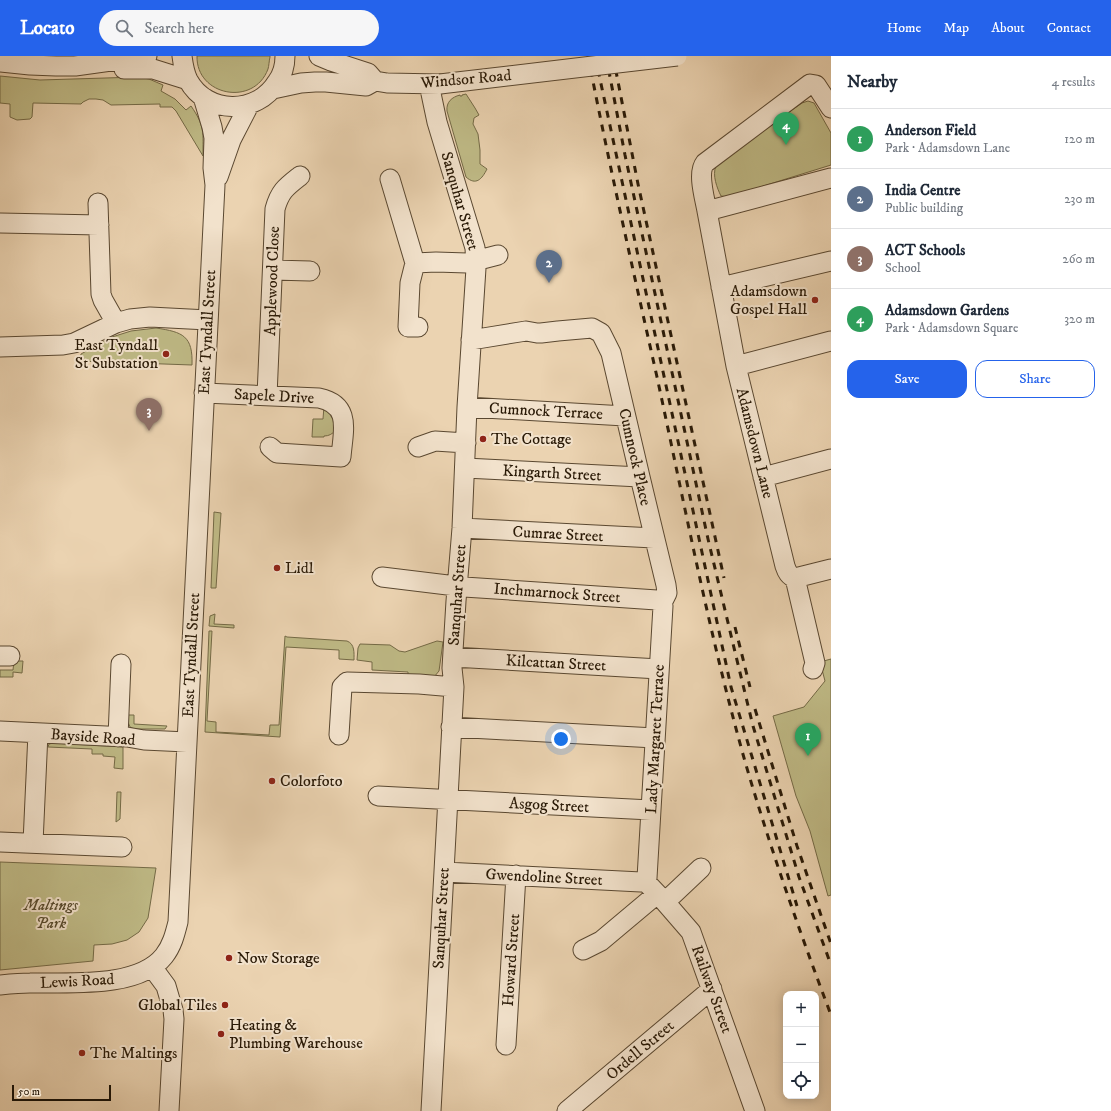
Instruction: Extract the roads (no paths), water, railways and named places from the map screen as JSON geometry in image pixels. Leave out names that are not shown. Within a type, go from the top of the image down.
[{"type":"street","points":[[0,62],[56,66],[81,61],[146,56]]},
{"type":"street","points":[[182,56],[183,67],[188,80],[195,89],[203,97],[218,105],[233,107],[249,105],[262,99],[273,89],[281,77],[285,56]]},
{"type":"street","name":"Windsor Road","points":[[319,56],[368,73],[375,81],[386,83],[434,84],[677,56]]},
{"type":"street","points":[[81,61],[92,71],[153,69],[188,80]]},
{"type":"street","name":"Windsor Road","points":[[273,89],[301,83],[315,82],[366,86],[375,81]]},
{"type":"street","name":"Sanquhar Street","points":[[431,1111],[454,687],[452,668],[462,528],[467,407],[476,261],[475,248],[437,122],[434,84]]},
{"type":"street","name":"Adamsdown Lane","points":[[813,669],[815,663],[795,578],[787,572],[785,566],[736,366],[707,211],[702,167],[705,163],[810,84],[816,85],[831,108]]},
{"type":"street","name":"East Tyndall Street","points":[[152,967],[164,956],[170,946],[178,922],[215,186],[213,168],[214,138],[203,97]]},
{"type":"street","name":"East Tyndall Street","points":[[215,186],[231,140],[249,105]]},
{"type":"street","name":"Applewood Close","points":[[267,396],[275,209],[278,199],[284,189],[300,176]]},
{"type":"street","points":[[707,211],[831,178]]},
{"type":"street","points":[[390,179],[415,263],[410,283],[408,327],[418,327]]},
{"type":"street","points":[[98,203],[101,294],[116,323]]},
{"type":"street","points":[[0,223],[99,225]]},
{"type":"street","points":[[415,263],[467,263],[498,255]]},
{"type":"street","points":[[722,287],[831,261]]},
{"type":"street","points":[[273,270],[310,271]]},
{"type":"street","points":[[0,347],[63,345],[74,343],[116,323],[130,319],[150,317],[208,320]]},
{"type":"street","name":"Cumnock Place","points":[[471,340],[526,331],[541,333],[592,328],[602,335],[611,353],[654,538],[662,596]]},
{"type":"street","points":[[736,366],[831,341]]},
{"type":"street","name":"Sapele Drive","points":[[204,392],[319,398],[326,400],[339,408],[344,423],[341,456],[276,453],[270,446]]},
{"type":"street","name":"Cumnock Terrace","points":[[467,407],[625,416]]},
{"type":"street","points":[[418,447],[435,441],[466,443]]},
{"type":"street","points":[[763,477],[831,459]]},
{"type":"street","name":"Kingarth Street","points":[[465,468],[640,478]]},
{"type":"street","name":"Cumrae Street","points":[[462,528],[654,538]]},
{"type":"street","points":[[795,578],[831,569]]},
{"type":"street","name":"Inchmarnock Street","points":[[382,577],[464,587],[662,596]]},
{"type":"street","name":"Lady Margaret Terrace","points":[[655,892],[647,878],[663,606],[662,596]]},
{"type":"street","name":"Kilcattan Street","points":[[453,657],[659,669]]},
{"type":"street","points":[[118,737],[121,664]]},
{"type":"street","points":[[339,735],[342,687],[346,682],[419,684],[454,687]]},
{"type":"street","points":[[452,727],[655,738]]},
{"type":"street","name":"Bayside Road","points":[[0,731],[187,742]]},
{"type":"street","points":[[33,843],[38,733]]},
{"type":"street","name":"Asgog Street","points":[[378,796],[651,810]]},
{"type":"street","points":[[0,842],[122,847]]},
{"type":"street","points":[[583,950],[601,941],[655,892],[701,868]]},
{"type":"street","name":"Gwendoline Street","points":[[444,872],[641,882],[655,892]]},
{"type":"street","name":"Howard Street","points":[[506,1045],[516,875]]},
{"type":"street","name":"Railway Street","points":[[655,892],[691,932],[755,1111]]},
{"type":"street","points":[[152,967],[166,986],[173,1010],[174,1019],[168,1111]]},
{"type":"street","name":"Lewis Road","points":[[0,985],[114,980],[131,977],[152,967]]},
{"type":"street","name":"Ordell Street","points":[[567,1111],[712,989]]},
{"type":"railway","points":[[588,56],[698,572],[733,717],[746,765],[776,860],[831,1015]]},
{"type":"railway","points":[[595,56],[731,687],[797,906]]},
{"type":"railway","points":[[606,56],[625,155],[708,539],[753,726],[799,877],[831,965]]},
{"type":"railway","points":[[613,56],[638,184],[724,578]]},
{"type":"railway","points":[[735,627],[750,687]]},
{"type":"railway","points":[[755,709],[797,846],[831,944]]},
{"type":"place","name":"Adamsdown Gardens","points":[[786,145]]},
{"type":"place","name":"India Centre","points":[[549,283]]},
{"type":"place","name":"Adamsdown Gospel Hall","points":[[815,300]]},
{"type":"place","name":"East Tyndall St Substation","points":[[166,354]]},
{"type":"place","name":"ACT Schools","points":[[149,431]]},
{"type":"place","name":"The Cottage","points":[[483,439]]},
{"type":"place","name":"Lidl","points":[[277,568]]},
{"type":"place","name":"Anderson Field","points":[[808,756]]},
{"type":"place","name":"Colorfoto","points":[[272,781]]},
{"type":"place","name":"Now Storage","points":[[229,958]]},
{"type":"place","name":"Global Tiles","points":[[225,1005]]},
{"type":"place","name":"Heating & Plumbing Warehouse","points":[[221,1034]]},
{"type":"place","name":"The Maltings","points":[[82,1053]]},
{"type":"park label","name":"Maltings Park","points":[[51,914]]}]
